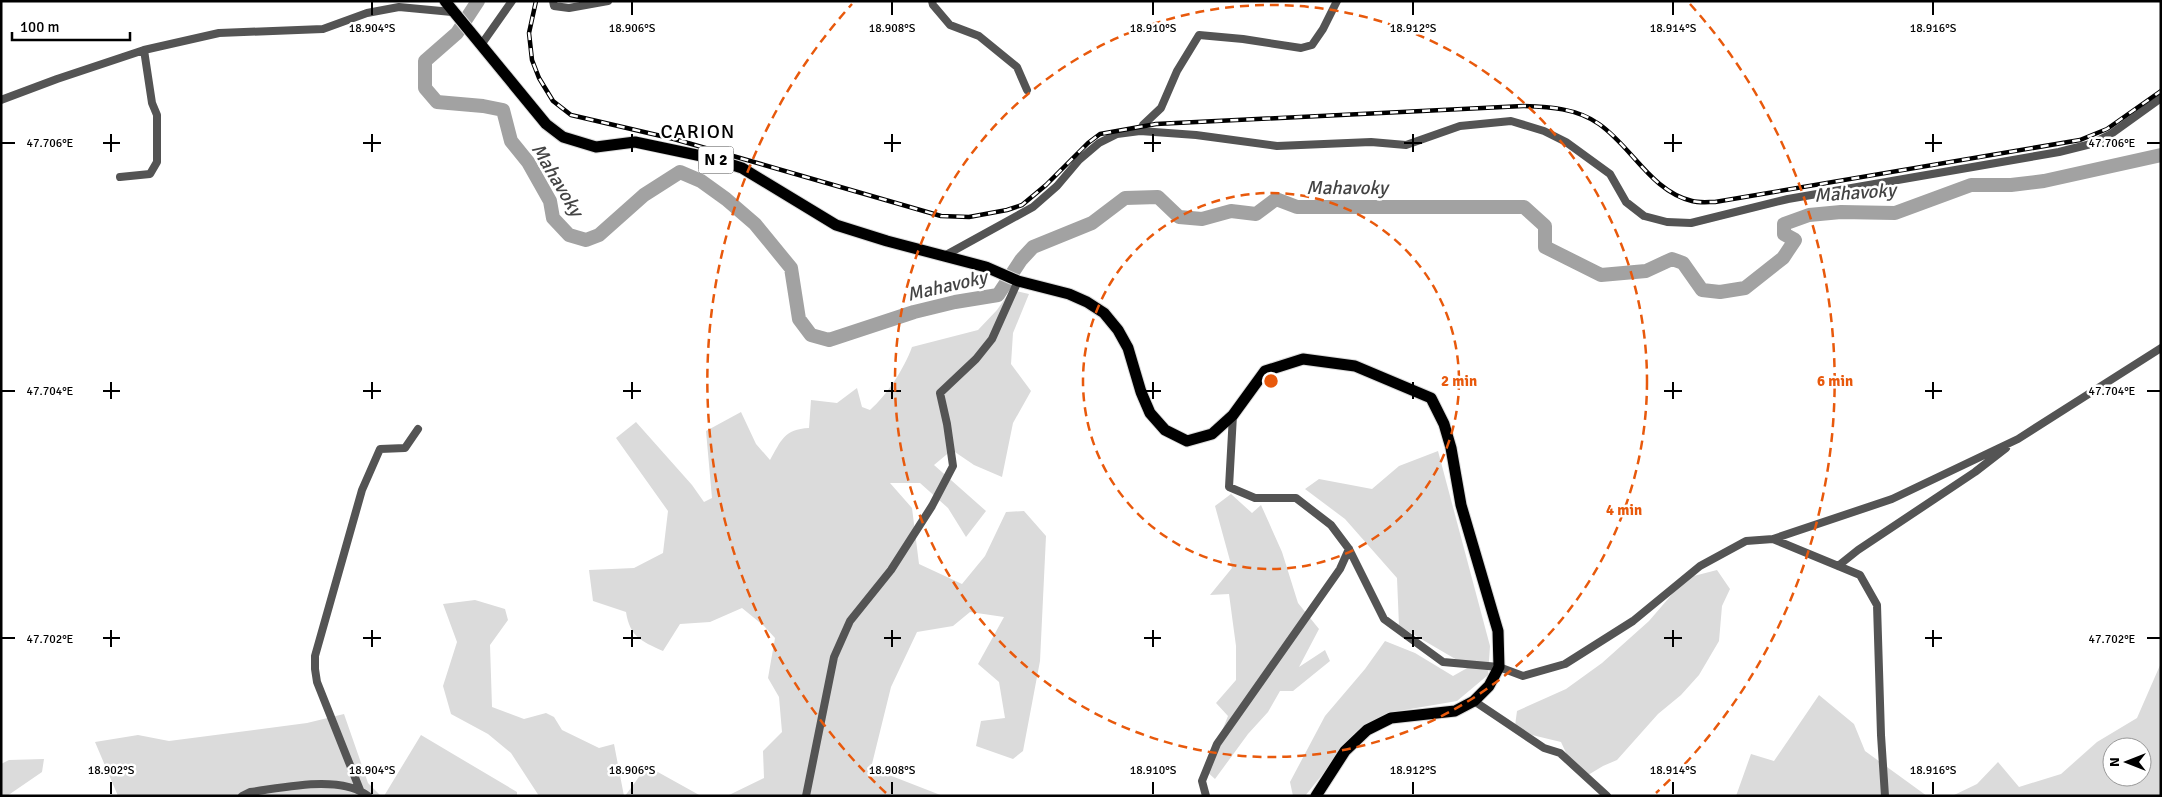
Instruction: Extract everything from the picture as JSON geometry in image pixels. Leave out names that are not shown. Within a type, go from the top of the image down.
[{"type":"main road","name":"N 2","points":[[446,1],[452,12],[546,124],[563,137],[596,146],[635,142],[711,158],[742,168],[836,225],[986,267],[1018,281],[1069,294],[1087,302],[1104,314],[1118,330],[1128,348],[1141,392],[1150,413],[1165,430],[1187,441],[1212,434],[1234,415],[1265,371],[1303,359],[1355,366],[1431,398],[1444,424],[1451,448],[1461,505],[1498,631],[1499,668]]},
{"type":"main road","points":[[1316,796],[1345,751],[1367,730],[1391,718],[1455,711],[1474,701],[1489,686],[1499,668]]},
{"type":"street","points":[[477,41],[512,1]]},
{"type":"street","points":[[554,1],[554,6],[569,8],[608,1]]},
{"type":"street","points":[[932,1],[933,5],[950,25],[979,36],[1017,67],[1027,90]]},
{"type":"street","points":[[1140,131],[1143,125],[1161,108],[1177,71],[1199,35],[1243,39],[1301,48],[1312,45],[1323,29],[1336,1]]},
{"type":"street","points":[[1,100],[144,50],[219,33],[323,29],[366,13],[400,7],[452,12]]},
{"type":"street","points":[[120,177],[150,174],[157,162],[157,115],[152,103],[144,50]]},
{"type":"street","points":[[944,256],[1032,207],[1057,186],[1079,160],[1099,143],[1117,134],[1140,131],[1196,135],[1277,146],[1371,142],[1406,145],[1460,126],[1511,121],[1544,131],[1566,142],[1610,174],[1626,202],[1644,216],[1667,222],[1691,223],[1788,199],[2059,152],[2091,144],[2111,134],[2161,98]]},
{"type":"street","points":[[806,796],[834,657],[850,621],[891,570],[932,506],[953,466],[948,424],[940,393],[976,359],[992,339],[1018,281]]},
{"type":"street","points":[[1838,566],[1858,550],[1975,472],[2018,439],[2161,348]]},
{"type":"street","points":[[1234,415],[1229,487],[1255,498],[1296,498],[1330,525],[1349,549],[1384,619],[1443,662],[1499,668],[1523,676],[1565,664],[1633,621],[1700,566],[1746,541],[1773,539],[1892,498],[2018,439]]},
{"type":"street","points":[[360,790],[317,682],[315,656],[364,482],[380,449],[405,448],[418,429]]},
{"type":"street","points":[[1773,539],[1860,575],[1877,604],[1885,796]]},
{"type":"street","points":[[1206,796],[1202,781],[1217,744],[1340,569],[1349,549]]},
{"type":"street","points":[[1474,701],[1544,748],[1560,752],[1607,796]]},
{"type":"street","points":[[242,796],[250,792],[310,784],[335,785],[360,790],[368,796]]},
{"type":"shaded area","points":[[1011,290],[1029,294],[1013,333],[1011,364],[1031,391],[1013,423],[1002,477],[974,465],[952,450],[934,465],[986,511],[966,537],[948,508],[920,483],[890,483],[912,508],[919,564],[962,584],[985,556],[1006,512],[1024,511],[1046,536],[1040,661],[1023,751],[1013,759],[976,746],[981,721],[1005,718],[999,682],[978,664],[1004,617],[970,612],[953,626],[917,632],[891,687],[871,768],[943,796],[727,796],[764,778],[763,751],[782,732],[779,697],[768,678],[775,638],[742,608],[710,622],[680,624],[663,651],[643,641],[634,633],[630,627],[626,612],[593,601],[589,570],[634,568],[663,553],[668,511],[616,438],[636,422],[692,485],[704,502],[712,498],[706,431],[741,412],[756,444],[770,460],[784,437],[794,431],[809,428],[811,400],[837,403],[857,388],[862,407],[870,410],[883,397],[894,381],[912,347],[978,330],[997,310]]},
{"type":"shaded area","points":[[1438,451],[1490,646],[1488,675],[1457,701],[1387,713],[1360,728],[1305,796],[1293,796],[1290,782],[1325,716],[1365,669],[1385,641],[1415,653],[1453,676],[1469,667],[1399,626],[1397,578],[1345,519],[1305,489],[1319,479],[1372,489],[1399,466]]},
{"type":"shaded area","points":[[1231,494],[1252,513],[1261,505],[1282,552],[1298,603],[1319,629],[1299,667],[1325,650],[1330,661],[1293,691],[1280,691],[1268,712],[1248,734],[1215,779],[1206,771],[1228,716],[1216,703],[1236,680],[1236,646],[1229,594],[1210,595],[1232,568],[1215,506]]},
{"type":"shaded area","points":[[1717,570],[1730,589],[1722,606],[1719,641],[1699,675],[1681,695],[1658,714],[1617,760],[1588,775],[1567,755],[1561,742],[1532,735],[1515,726],[1517,711],[1566,689],[1602,663],[1649,621],[1686,578]]},
{"type":"shaded area","points":[[475,600],[505,609],[508,620],[490,645],[492,707],[524,719],[546,713],[554,717],[562,730],[599,748],[614,744],[624,796],[539,796],[511,753],[488,734],[451,714],[443,686],[457,642],[443,604]]},
{"type":"shaded area","points":[[2161,663],[2161,796],[1952,796],[1977,784],[1998,762],[2019,787],[2061,774],[2102,739],[2102,787],[2152,787],[2152,737],[2105,737],[2137,718]]},
{"type":"shaded area","points":[[1819,695],[1854,724],[1865,751],[1927,796],[1736,796],[1751,754],[1774,761]]},
{"type":"shaded area","points":[[344,714],[368,783],[381,796],[118,796],[95,742],[138,735],[169,741],[307,723]]},
{"type":"shaded area","points":[[421,735],[517,792],[517,796],[384,796]]},
{"type":"shaded area","points":[[44,759],[42,772],[7,796],[1,796],[1,764],[9,760]]},
{"type":"shaded area","points":[[647,766],[701,796],[625,796]]},
{"type":"waterway","name":"Mahavoky","points":[[478,1],[457,33],[425,61],[425,88],[437,102],[483,106],[503,110],[511,141],[528,162],[550,201],[553,218],[569,235],[586,240],[599,235],[644,195],[680,172],[701,181],[755,224],[791,268],[799,319],[811,335],[829,340],[914,312],[955,302],[998,295],[1021,260],[1033,247],[1092,223],[1125,198],[1158,197],[1179,217],[1202,219],[1231,211],[1256,214],[1276,199],[1297,207],[1524,207],[1545,226],[1545,247],[1601,275],[1646,271],[1672,259],[1683,263],[1702,290],[1720,292],[1745,288],[1783,258],[1795,240],[1784,234],[1784,224],[1809,215],[1841,212],[1895,213],[1971,185],[2011,185],[2044,181],[2161,155]]},
{"type":"railway","points":[[536,1],[529,33],[532,60],[539,78],[553,101],[571,115],[674,139],[941,216],[969,217],[1007,210],[1022,205],[1100,134],[1156,124],[1523,106],[1553,108],[1581,115],[1599,124],[1622,144],[1653,178],[1678,196],[1695,202],[1715,202],[2080,140],[2107,129],[2161,91]]},
{"type":"district","name":"CARION","points":[[698,131]]}]
